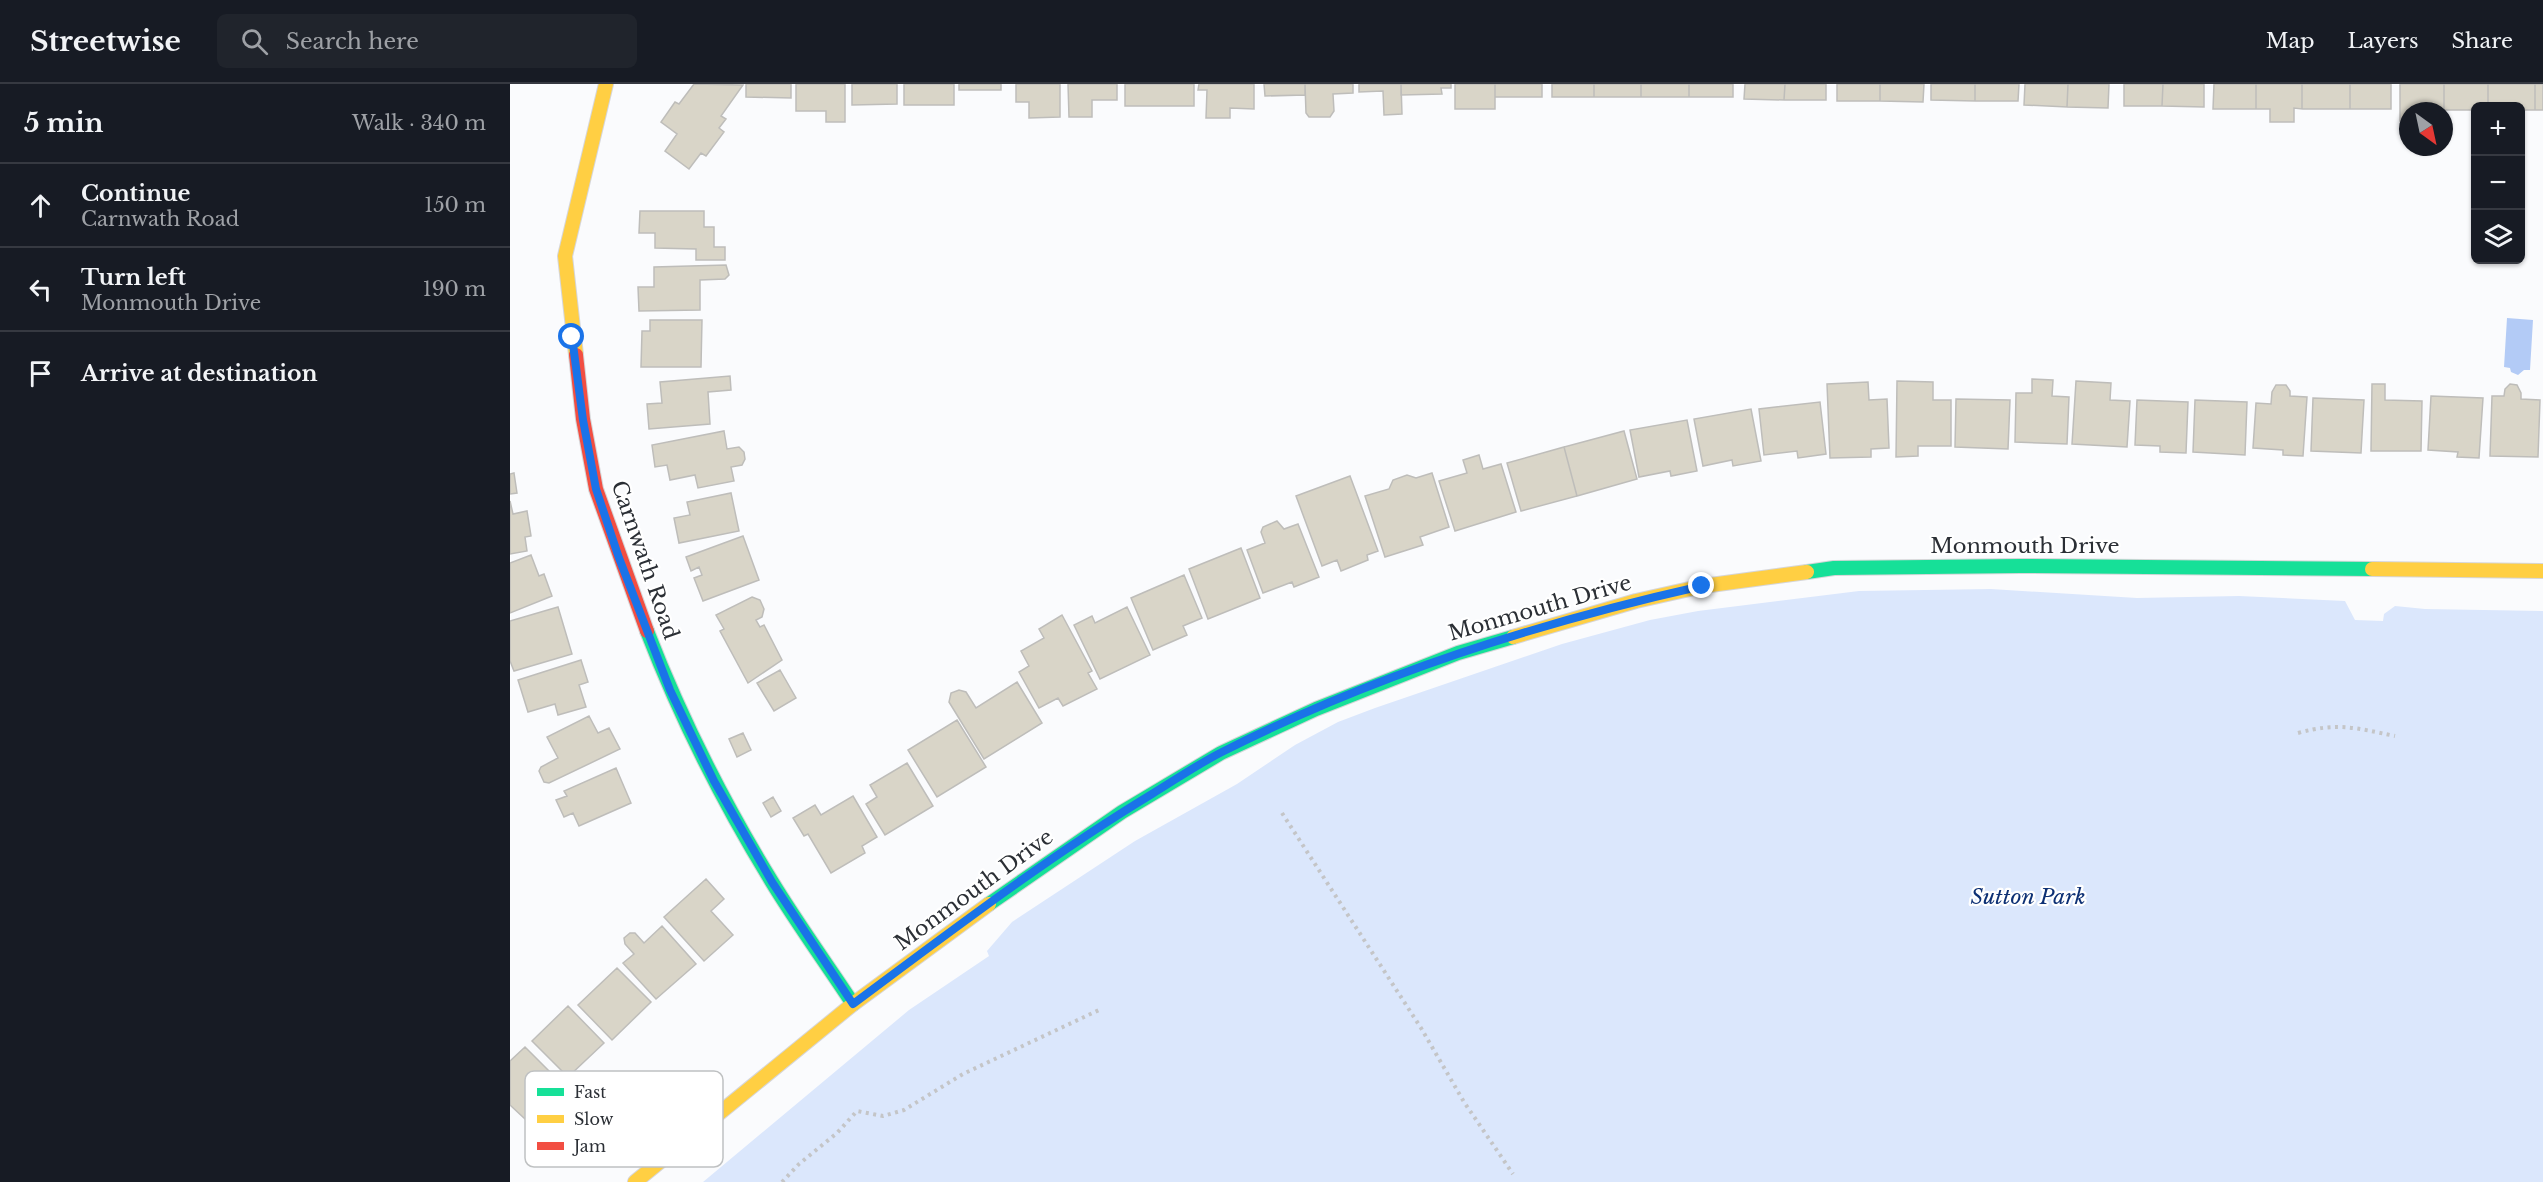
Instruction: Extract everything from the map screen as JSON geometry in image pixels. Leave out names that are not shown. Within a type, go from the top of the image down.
[{"type":"street","name":"Carnwath Road","points":[[606,84],[565,256],[583,420],[596,489],[619,558],[670,690],[714,781],[772,882],[853,1004]]},
{"type":"street","name":"Monmouth Drive","points":[[723,1110],[853,1004],[1038,868],[1122,812],[1221,753],[1316,709],[1458,653],[1636,601],[1702,586],[1834,568],[2020,566],[2543,571]]},
{"type":"street","name":"Monmouth Drive","points":[[635,1182],[653,1167]]},
{"type":"path","points":[[2298,733],[2322,726],[2347,726],[2395,736]]},
{"type":"path","points":[[1282,813],[1421,1028],[1464,1102],[1513,1174]]},
{"type":"path","points":[[782,1182],[799,1164],[837,1133],[857,1111],[883,1116],[904,1110],[963,1074],[1099,1010]]},
{"type":"green space","name":"Sutton Park","points":[[1991,589],[2137,598],[2239,596],[2345,601],[2355,620],[2383,621],[2384,614],[2395,606],[2425,609],[2543,611],[2543,1182],[703,1182],[909,1010],[989,956],[987,951],[1012,922],[1135,841],[1237,784],[1295,745],[1338,722],[1562,644],[1650,620],[1698,611],[1859,591]]},
{"type":"water","points":[[2507,318],[2533,320],[2530,370],[2524,370],[2518,375],[2511,372],[2510,368],[2504,367]]},
{"type":"building","points":[[694,84],[743,85],[721,116],[726,119],[719,128],[724,132],[706,156],[701,153],[689,169],[665,151],[677,134],[661,122],[675,102],[679,104]]},
{"type":"building","points":[[746,84],[791,84],[791,98],[746,97]]},
{"type":"building","points":[[796,84],[845,84],[845,122],[826,122],[826,111],[796,111]]},
{"type":"building","points":[[852,84],[897,84],[897,104],[852,105]]},
{"type":"building","points":[[904,84],[954,84],[954,105],[904,105]]},
{"type":"building","points":[[959,84],[1001,84],[1001,90],[959,90]]},
{"type":"building","points":[[1016,84],[1060,84],[1060,117],[1029,118],[1029,102],[1016,102]]},
{"type":"building","points":[[1068,84],[1117,84],[1117,100],[1092,100],[1092,117],[1069,117]]},
{"type":"building","points":[[1125,84],[1194,84],[1194,106],[1125,106]]},
{"type":"building","points":[[1199,84],[1254,84],[1254,109],[1230,108],[1230,118],[1206,118],[1207,90],[1198,90]]},
{"type":"building","points":[[1264,84],[1305,84],[1305,95],[1265,96]]},
{"type":"building","points":[[1305,84],[1353,84],[1353,93],[1333,94],[1334,111],[1330,117],[1309,117],[1306,113]]},
{"type":"building","points":[[1359,84],[1401,84],[1402,114],[1384,115],[1383,91],[1359,92]]},
{"type":"building","points":[[1401,84],[1451,84],[1451,88],[1441,88],[1442,94],[1401,95]]},
{"type":"building","points":[[1455,84],[1495,84],[1495,109],[1455,109]]},
{"type":"building","points":[[1495,84],[1542,84],[1542,97],[1495,97]]},
{"type":"building","points":[[1552,84],[1594,84],[1594,97],[1552,97]]},
{"type":"building","points":[[1594,84],[1641,84],[1641,97],[1594,97]]},
{"type":"building","points":[[1641,84],[1689,84],[1689,97],[1641,97]]},
{"type":"building","points":[[1689,84],[1733,84],[1733,97],[1689,97]]},
{"type":"building","points":[[1745,84],[1785,84],[1784,100],[1744,99]]},
{"type":"building","points":[[1785,84],[1826,84],[1826,100],[1784,100]]},
{"type":"building","points":[[1837,84],[1880,84],[1880,101],[1837,101]]},
{"type":"building","points":[[1880,84],[1924,84],[1923,102],[1880,101]]},
{"type":"building","points":[[1931,84],[1975,84],[1975,101],[1931,100]]},
{"type":"building","points":[[1975,84],[2019,84],[2018,101],[1975,101]]},
{"type":"building","points":[[2025,84],[2068,84],[2067,107],[2024,105]]},
{"type":"building","points":[[2068,84],[2109,84],[2108,108],[2067,107]]},
{"type":"building","points":[[2124,84],[2163,84],[2162,106],[2124,106]]},
{"type":"building","points":[[2163,84],[2204,84],[2204,107],[2162,106]]},
{"type":"building","points":[[2214,84],[2256,84],[2256,109],[2213,109]]},
{"type":"building","points":[[2256,84],[2302,84],[2302,109],[2294,108],[2294,122],[2270,122],[2270,109],[2256,109]]},
{"type":"building","points":[[2302,84],[2350,84],[2350,109],[2302,109]]},
{"type":"building","points":[[2350,84],[2391,84],[2391,109],[2350,109]]},
{"type":"building","points":[[2400,84],[2444,84],[2444,102],[2400,102]]},
{"type":"building","points":[[2444,84],[2488,84],[2488,102],[2471,102],[2471,110],[2453,110],[2453,102],[2444,102]]},
{"type":"building","points":[[2488,84],[2535,84],[2535,110],[2525,110],[2525,102],[2488,102]]},
{"type":"building","points":[[2535,84],[2543,84],[2543,110],[2535,110]]},
{"type":"building","points":[[640,211],[704,211],[704,227],[714,227],[714,247],[725,247],[725,260],[696,260],[696,249],[655,248],[655,233],[639,233]]},
{"type":"building","points":[[726,265],[729,275],[725,279],[700,280],[700,310],[639,311],[638,287],[654,287],[654,267]]},
{"type":"building","points":[[650,320],[702,320],[701,367],[641,367],[642,331],[650,331]]},
{"type":"building","points":[[730,376],[731,390],[708,392],[710,424],[649,429],[647,404],[662,403],[660,382]]},
{"type":"building","points":[[2032,379],[2053,380],[2052,396],[2069,397],[2067,444],[2015,442],[2016,393],[2032,393]]},
{"type":"building","points":[[1897,381],[1933,382],[1933,400],[1951,400],[1951,446],[1918,446],[1918,456],[1896,457]]},
{"type":"building","points":[[2076,381],[2111,383],[2110,400],[2130,401],[2127,447],[2072,444]]},
{"type":"building","points":[[1868,382],[1869,400],[1887,399],[1889,448],[1871,449],[1871,457],[1830,458],[1827,384]]},
{"type":"building","points":[[2372,384],[2385,384],[2385,400],[2422,401],[2421,451],[2371,451]]},
{"type":"building","points":[[2510,384],[2517,385],[2521,399],[2540,400],[2538,457],[2490,456],[2492,396],[2504,396],[2505,389]]},
{"type":"building","points":[[2276,385],[2286,385],[2290,396],[2307,397],[2303,456],[2283,455],[2283,450],[2253,448],[2256,403],[2271,404],[2272,392]]},
{"type":"building","points":[[2431,396],[2483,398],[2479,458],[2457,457],[2458,452],[2428,450]]},
{"type":"building","points":[[2313,398],[2364,400],[2361,453],[2311,451]]},
{"type":"building","points":[[1956,399],[2010,400],[2008,449],[1955,447]]},
{"type":"building","points":[[2137,400],[2188,402],[2186,453],[2160,452],[2160,446],[2135,445]]},
{"type":"building","points":[[2195,400],[2247,402],[2245,455],[2193,452]]},
{"type":"building","points":[[1820,402],[1826,454],[1798,458],[1797,451],[1764,455],[1759,409]]},
{"type":"building","points":[[1751,409],[1761,461],[1733,466],[1732,460],[1703,466],[1694,419]]},
{"type":"building","points":[[1687,420],[1697,471],[1671,476],[1670,471],[1639,477],[1630,430]]},
{"type":"building","points":[[724,431],[727,449],[739,447],[744,452],[745,459],[742,465],[731,467],[734,481],[698,488],[695,475],[670,480],[667,465],[655,467],[652,445]]},
{"type":"building","points":[[1624,431],[1637,479],[1577,496],[1564,447]]},
{"type":"building","points":[[1564,447],[1577,496],[1521,511],[1507,463]]},
{"type":"building","points":[[1479,455],[1483,469],[1501,464],[1516,512],[1455,531],[1439,481],[1467,473],[1463,460]]},
{"type":"building","points":[[514,473],[517,493],[510,494],[510,474]]},
{"type":"building","points":[[1432,473],[1449,527],[1420,537],[1423,545],[1385,557],[1365,496],[1389,489],[1393,480],[1407,475],[1416,478]]},
{"type":"building","points":[[1350,476],[1378,551],[1367,555],[1368,560],[1341,571],[1337,560],[1322,566],[1296,496]]},
{"type":"building","points":[[731,493],[739,531],[679,543],[674,518],[690,515],[687,502]]},
{"type":"building","points":[[510,501],[513,514],[527,511],[531,536],[525,537],[527,551],[510,554]]},
{"type":"building","points":[[1277,521],[1284,529],[1298,524],[1319,577],[1294,587],[1292,582],[1263,593],[1247,550],[1265,543],[1261,532],[1263,527]]},
{"type":"building","points":[[743,536],[759,580],[703,601],[694,578],[702,575],[699,567],[691,571],[686,557]]},
{"type":"building","points":[[1241,548],[1260,598],[1208,619],[1189,569]]},
{"type":"building","points":[[531,555],[539,576],[544,574],[552,596],[510,613],[510,563]]},
{"type":"building","points":[[1184,575],[1202,618],[1183,626],[1187,635],[1153,650],[1131,598]]},
{"type":"building","points":[[752,597],[760,600],[764,609],[762,617],[756,620],[760,627],[764,625],[782,660],[748,683],[720,631],[724,629],[716,615]]},
{"type":"building","points":[[558,607],[572,654],[514,671],[510,661],[510,621]]},
{"type":"building","points":[[1127,607],[1150,655],[1100,679],[1074,625],[1092,616],[1095,623]]},
{"type":"building","points":[[1062,615],[1092,671],[1088,673],[1097,689],[1063,706],[1058,698],[1039,708],[1019,672],[1029,666],[1021,651],[1044,638],[1039,629]]},
{"type":"building","points":[[581,660],[588,682],[579,685],[586,707],[558,715],[555,704],[528,712],[518,680]]},
{"type":"building","points":[[780,670],[796,698],[774,711],[757,683]]},
{"type":"building","points":[[1017,682],[1042,723],[984,759],[949,702],[951,693],[959,690],[966,692],[976,708]]},
{"type":"building","points":[[589,716],[598,733],[609,728],[620,749],[549,783],[544,782],[539,771],[541,767],[558,758],[547,737]]},
{"type":"building","points":[[957,720],[986,767],[937,797],[908,750]]},
{"type":"building","points":[[743,733],[751,750],[737,757],[729,739]]},
{"type":"building","points":[[907,763],[933,806],[885,835],[866,804],[877,797],[870,785]]},
{"type":"building","points":[[616,768],[631,803],[579,826],[573,813],[564,817],[556,800],[567,796],[564,791]]},
{"type":"building","points":[[853,796],[877,837],[862,846],[865,853],[831,873],[808,834],[804,836],[793,818],[815,805],[821,815]]},
{"type":"building","points":[[773,797],[781,811],[771,817],[763,803]]},
{"type":"building","points":[[706,879],[724,899],[711,911],[733,935],[704,961],[664,917]]},
{"type":"building","points":[[662,926],[696,964],[656,999],[623,963],[634,954],[625,944],[624,938],[630,933],[635,933],[644,943]]},
{"type":"building","points":[[617,968],[651,1002],[612,1040],[578,1005]]},
{"type":"building","points":[[568,1006],[604,1043],[574,1071],[562,1071],[532,1041]]},
{"type":"building","points":[[525,1047],[549,1071],[525,1071],[525,1119],[510,1105],[510,1061]]},
{"type":"traffic: fast","points":[[1807,572],[1834,568],[2020,566],[2372,569]]},
{"type":"traffic: fast","points":[[647,631],[704,760],[754,852],[853,1004]]},
{"type":"traffic: fast","points":[[989,904],[1122,812],[1221,753],[1316,709],[1458,653],[1513,637]]},
{"type":"traffic: slow","points":[[576,355],[565,256],[606,84]]},
{"type":"traffic: slow","points":[[2372,569],[2543,571]]},
{"type":"traffic: slow","points":[[1513,637],[1636,601],[1703,586],[1807,572]]},
{"type":"traffic: slow","points":[[723,1110],[853,1004],[989,904]]},
{"type":"traffic: slow","points":[[635,1182],[653,1167]]},
{"type":"traffic: jam","points":[[576,355],[583,419],[596,489],[647,631]]},
{"type":"route","points":[[572,337],[583,420],[596,489],[619,558],[670,690],[714,781],[772,882],[853,1004],[1038,868],[1122,812],[1221,753],[1316,709],[1458,653],[1636,601],[1702,586]]}]
